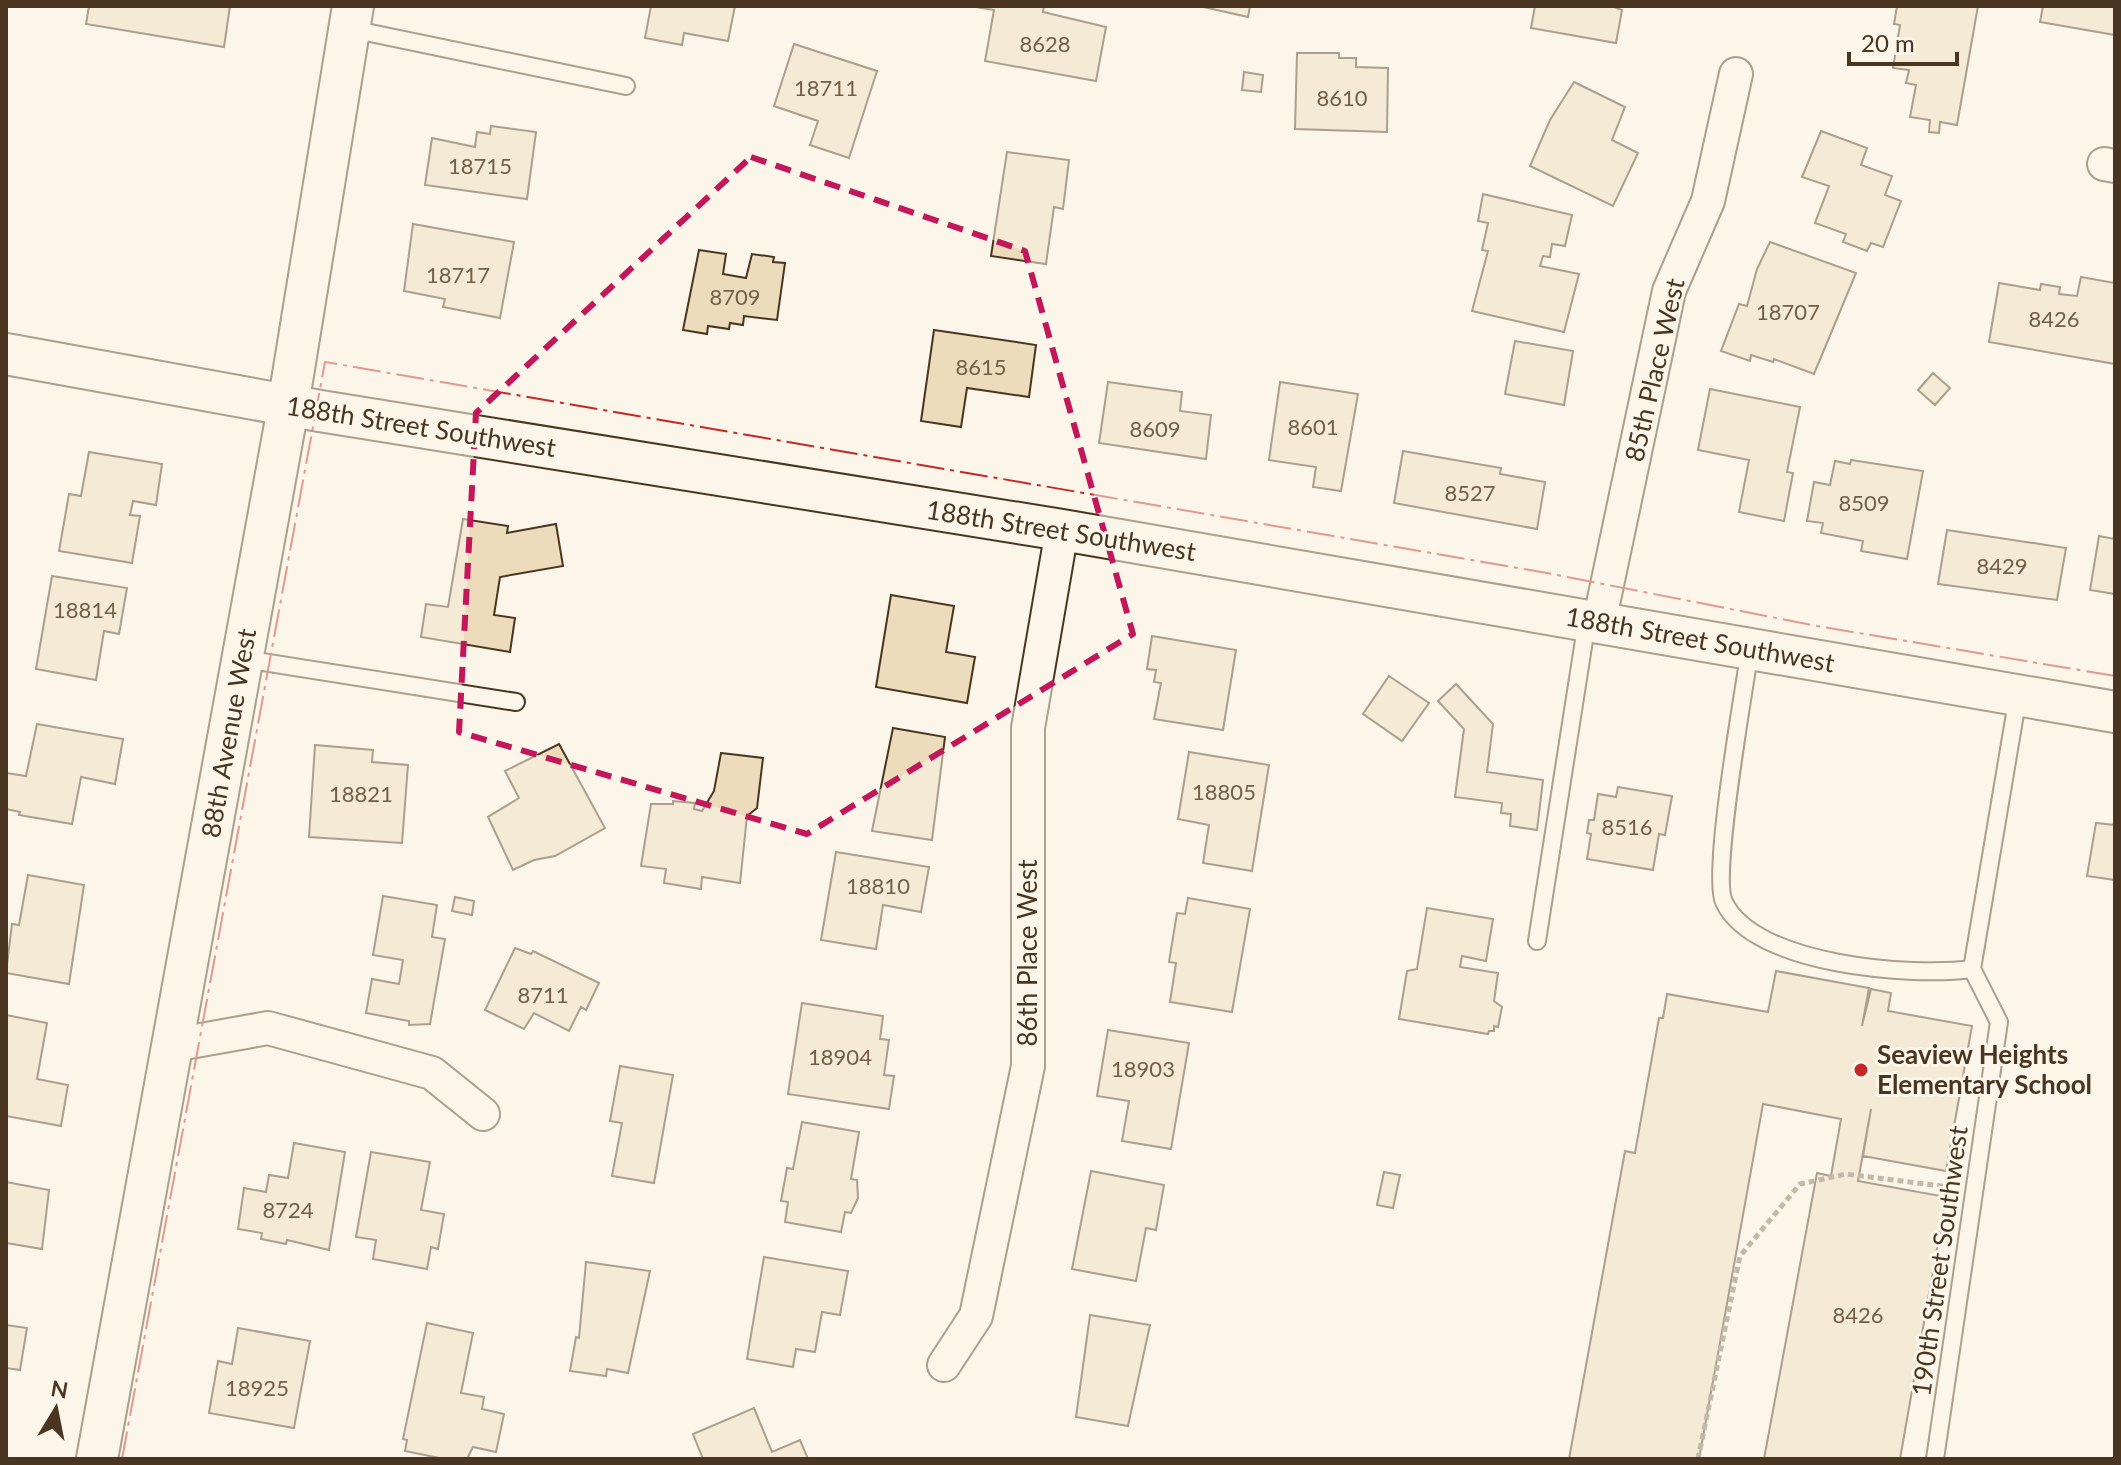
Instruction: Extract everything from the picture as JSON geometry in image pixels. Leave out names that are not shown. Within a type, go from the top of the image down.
[{"type":"street","name":"88th Avenue West","points":[[97,1459],[288,406],[351,17]]},
{"type":"street","name":"85th Place West","points":[[1593,622],[1669,291],[1708,201],[1736,74]]},
{"type":"street","name":"188th Street Southwest","points":[[6,354],[288,406],[1062,530],[2115,712]]},
{"type":"street","name":"86th Place West","points":[[944,1365],[976,1316],[1028,1066],[1028,728],[1062,530]]},
{"type":"street","points":[[173,1045],[268,1028],[432,1073],[483,1114]]},
{"type":"lane","points":[[351,17],[626,86]]},
{"type":"lane","points":[[1537,941],[1593,622]]},
{"type":"lane","points":[[1750,649],[1722,855],[1724,901],[1745,927],[1780,948],[1845,963],[1941,973],[1972,969],[2018,696]]},
{"type":"lane","points":[[242,659],[516,702]]},
{"type":"lane","name":"190th Street Southwest","points":[[1935,1459],[1999,1022],[1972,969]]},
{"type":"path","points":[[1698,1459],[1740,1256],[1800,1184],[1846,1174],[1975,1191]]},
{"type":"highlighted area","points":[[751,157],[1025,251],[1133,634],[807,834],[459,732],[476,413]]},
{"type":"building","points":[[89,6],[230,6],[224,47],[86,24]]},
{"type":"building","points":[[651,6],[735,6],[728,41],[684,33],[682,45],[645,38]]},
{"type":"building","points":[[970,6],[1044,6],[1043,12],[1106,27],[1096,81],[985,61],[994,10]]},
{"type":"building","points":[[1199,6],[1250,6],[1248,17]]},
{"type":"building","points":[[1535,6],[1611,6],[1622,10],[1616,43],[1531,28]]},
{"type":"building","points":[[1897,6],[1978,6],[1957,125],[1940,122],[1939,133],[1929,132],[1930,120],[1910,117],[1916,85],[1906,83],[1909,70],[1893,68],[1900,25],[1894,24]]},
{"type":"building","points":[[2043,6],[2115,6],[2115,35],[2040,22]]},
{"type":"building","points":[[794,44],[877,71],[849,158],[810,145],[818,121],[774,106]]},
{"type":"building","points":[[1297,53],[1339,53],[1339,58],[1356,58],[1356,67],[1388,68],[1387,132],[1295,129]]},
{"type":"building","points":[[1244,72],[1263,75],[1261,92],[1242,90]]},
{"type":"building","points":[[1574,82],[1625,107],[1612,140],[1638,153],[1613,206],[1530,166],[1550,120]]},
{"type":"building","points":[[491,126],[536,132],[527,199],[425,185],[432,138],[475,147],[477,132],[490,134]]},
{"type":"building","points":[[1821,131],[1867,148],[1861,165],[1892,176],[1885,195],[1901,201],[1883,247],[1871,243],[1867,251],[1843,242],[1846,234],[1815,223],[1829,186],[1802,177]]},
{"type":"building","points":[[1007,152],[1069,160],[1063,209],[1054,207],[1046,264],[991,256]]},
{"type":"building","points":[[1483,194],[1572,215],[1565,246],[1552,244],[1550,257],[1543,256],[1540,266],[1579,274],[1564,332],[1472,311],[1488,251],[1482,250],[1488,223],[1478,221]]},
{"type":"building","points":[[413,224],[514,242],[500,318],[443,307],[445,299],[404,291]]},
{"type":"building","points":[[1770,242],[1856,273],[1814,374],[1774,359],[1773,362],[1751,355],[1750,361],[1721,351],[1739,304],[1747,306],[1757,269]]},
{"type":"building","points":[[699,250],[726,254],[723,274],[746,278],[752,254],[774,257],[773,262],[785,263],[777,320],[744,316],[743,325],[730,323],[729,329],[708,326],[707,334],[683,330]]},
{"type":"building","points":[[2081,277],[2115,283],[2115,364],[1989,342],[1999,283],[2040,290],[2041,284],[2060,287],[2059,294],[2077,296]]},
{"type":"building","points":[[934,330],[1036,345],[1029,397],[967,388],[961,427],[921,421]]},
{"type":"building","points":[[1515,341],[1573,351],[1564,405],[1505,394]]},
{"type":"building","points":[[1933,373],[1950,388],[1935,405],[1918,390]]},
{"type":"building","points":[[1108,382],[1182,392],[1180,411],[1211,415],[1206,459],[1099,443]]},
{"type":"building","points":[[1280,382],[1358,394],[1341,491],[1313,487],[1316,467],[1269,460]]},
{"type":"building","points":[[1710,389],[1800,407],[1787,472],[1793,473],[1784,521],[1739,512],[1749,460],[1698,450]]},
{"type":"building","points":[[1403,451],[1501,468],[1500,474],[1545,482],[1537,529],[1394,503]]},
{"type":"building","points":[[89,452],[162,464],[156,505],[133,501],[130,515],[140,516],[132,563],[59,551],[69,494],[81,496]]},
{"type":"building","points":[[1851,460],[1923,471],[1907,559],[1861,551],[1863,541],[1821,533],[1823,523],[1807,521],[1814,482],[1830,485],[1835,461],[1850,464]]},
{"type":"building","points":[[463,519],[508,526],[507,533],[556,524],[563,566],[500,577],[494,615],[515,618],[510,652],[421,637],[426,604],[448,607]]},
{"type":"building","points":[[1947,530],[2066,548],[2057,600],[1938,584]]},
{"type":"building","points":[[2099,536],[2115,539],[2115,594],[2090,590]]},
{"type":"building","points":[[52,576],[127,588],[119,634],[104,631],[96,680],[36,669]]},
{"type":"building","points":[[891,595],[954,606],[946,652],[975,657],[967,703],[876,687]]},
{"type":"building","points":[[1152,636],[1236,650],[1223,730],[1154,719],[1161,683],[1154,682],[1156,670],[1147,669]]},
{"type":"building","points":[[1389,676],[1429,703],[1402,741],[1363,714]]},
{"type":"building","points":[[1456,684],[1493,724],[1487,772],[1543,780],[1537,830],[1510,826],[1511,814],[1501,813],[1502,803],[1455,797],[1464,729],[1438,701]]},
{"type":"building","points":[[37,724],[123,739],[115,784],[81,777],[72,824],[19,815],[20,812],[6,809],[6,773],[26,776]]},
{"type":"building","points":[[893,728],[945,737],[932,840],[872,831]]},
{"type":"building","points":[[559,744],[605,828],[555,856],[534,860],[513,870],[488,817],[519,798],[505,771]]},
{"type":"building","points":[[315,745],[373,750],[372,762],[408,765],[402,843],[309,837]]},
{"type":"building","points":[[1189,752],[1269,765],[1252,871],[1203,863],[1209,825],[1178,819]]},
{"type":"building","points":[[721,753],[763,758],[757,808],[747,816],[740,883],[702,877],[701,889],[664,883],[666,869],[641,866],[651,804],[673,804],[673,801],[695,803],[694,809],[702,811],[714,791]]},
{"type":"building","points":[[1618,787],[1672,796],[1665,835],[1659,834],[1653,870],[1587,859],[1591,834],[1587,833],[1589,820],[1594,820],[1598,794],[1616,797]]},
{"type":"building","points":[[2096,823],[2115,825],[2115,880],[2087,876]]},
{"type":"building","points":[[836,852],[929,867],[921,912],[883,905],[876,949],[821,940]]},
{"type":"building","points":[[28,875],[84,885],[69,984],[6,973],[12,924],[19,925]]},
{"type":"building","points":[[383,896],[437,905],[432,937],[445,939],[430,1024],[409,1025],[409,1021],[366,1013],[372,979],[399,984],[403,960],[373,955]]},
{"type":"building","points":[[455,897],[474,901],[472,915],[452,911]]},
{"type":"building","points":[[1188,898],[1250,909],[1232,1012],[1170,1002],[1176,963],[1169,962],[1177,913],[1185,914]]},
{"type":"building","points":[[1427,908],[1493,919],[1486,961],[1462,956],[1460,967],[1498,973],[1494,1001],[1502,1007],[1498,1027],[1494,1026],[1494,1031],[1488,1034],[1399,1019],[1407,971],[1417,969]]},
{"type":"building","points":[[515,948],[531,954],[533,951],[599,983],[586,1010],[581,1007],[569,1031],[534,1013],[524,1029],[485,1010]]},
{"type":"building","points":[[1776,971],[1869,988],[1862,1026],[1871,989],[1891,993],[1888,1011],[1972,1026],[1946,1171],[1863,1156],[1871,1109],[1858,1181],[1946,1197],[1900,1459],[1764,1459],[1817,1173],[1831,1176],[1841,1119],[1763,1104],[1699,1459],[1569,1459],[1625,1151],[1635,1153],[1659,1018],[1663,1018],[1667,994],[1768,1012]]},
{"type":"building","points":[[802,1003],[883,1016],[880,1039],[889,1040],[884,1075],[894,1076],[889,1109],[788,1094]]},
{"type":"building","points":[[6,1015],[47,1023],[37,1079],[68,1085],[61,1126],[6,1116]]},
{"type":"building","points":[[1108,1030],[1189,1043],[1171,1149],[1122,1141],[1129,1101],[1097,1096]]},
{"type":"building","points":[[620,1066],[673,1075],[654,1183],[612,1176],[622,1123],[610,1121]]},
{"type":"building","points":[[802,1122],[859,1132],[851,1179],[857,1180],[858,1198],[851,1213],[845,1212],[841,1232],[785,1222],[788,1202],[781,1201],[787,1168],[793,1169]]},
{"type":"building","points":[[294,1143],[345,1152],[329,1250],[287,1240],[286,1244],[261,1239],[262,1233],[238,1229],[244,1188],[266,1192],[269,1175],[288,1178]]},
{"type":"building","points":[[371,1152],[430,1162],[421,1210],[444,1214],[438,1249],[431,1247],[427,1269],[373,1259],[376,1240],[356,1237]]},
{"type":"building","points":[[1091,1171],[1164,1185],[1156,1230],[1146,1228],[1136,1281],[1072,1269]]},
{"type":"building","points":[[1384,1172],[1400,1175],[1393,1208],[1377,1205]]},
{"type":"building","points":[[6,1182],[49,1190],[42,1249],[6,1243]]},
{"type":"building","points":[[764,1257],[848,1271],[840,1315],[822,1312],[815,1352],[796,1349],[793,1367],[747,1359]]},
{"type":"building","points":[[586,1262],[650,1271],[628,1373],[607,1369],[606,1376],[570,1371],[576,1337],[579,1338]]},
{"type":"building","points":[[1090,1315],[1150,1325],[1128,1426],[1076,1417]]},
{"type":"building","points":[[427,1323],[473,1333],[461,1393],[484,1397],[482,1409],[504,1414],[496,1452],[473,1447],[467,1459],[444,1459],[405,1451],[407,1440],[403,1439]]},
{"type":"building","points":[[6,1325],[27,1328],[20,1370],[6,1368]]},
{"type":"building","points":[[238,1328],[310,1341],[294,1428],[209,1413],[218,1361],[232,1364]]},
{"type":"building","points":[[754,1408],[772,1452],[800,1440],[808,1459],[703,1459],[693,1434]]},
{"type":"power","points":[[122,1459],[325,362],[1547,573],[1817,626],[2115,676]]},
{"type":"place","name":"Seaview Heights Elementary School","points":[[1861,1070]]}]
